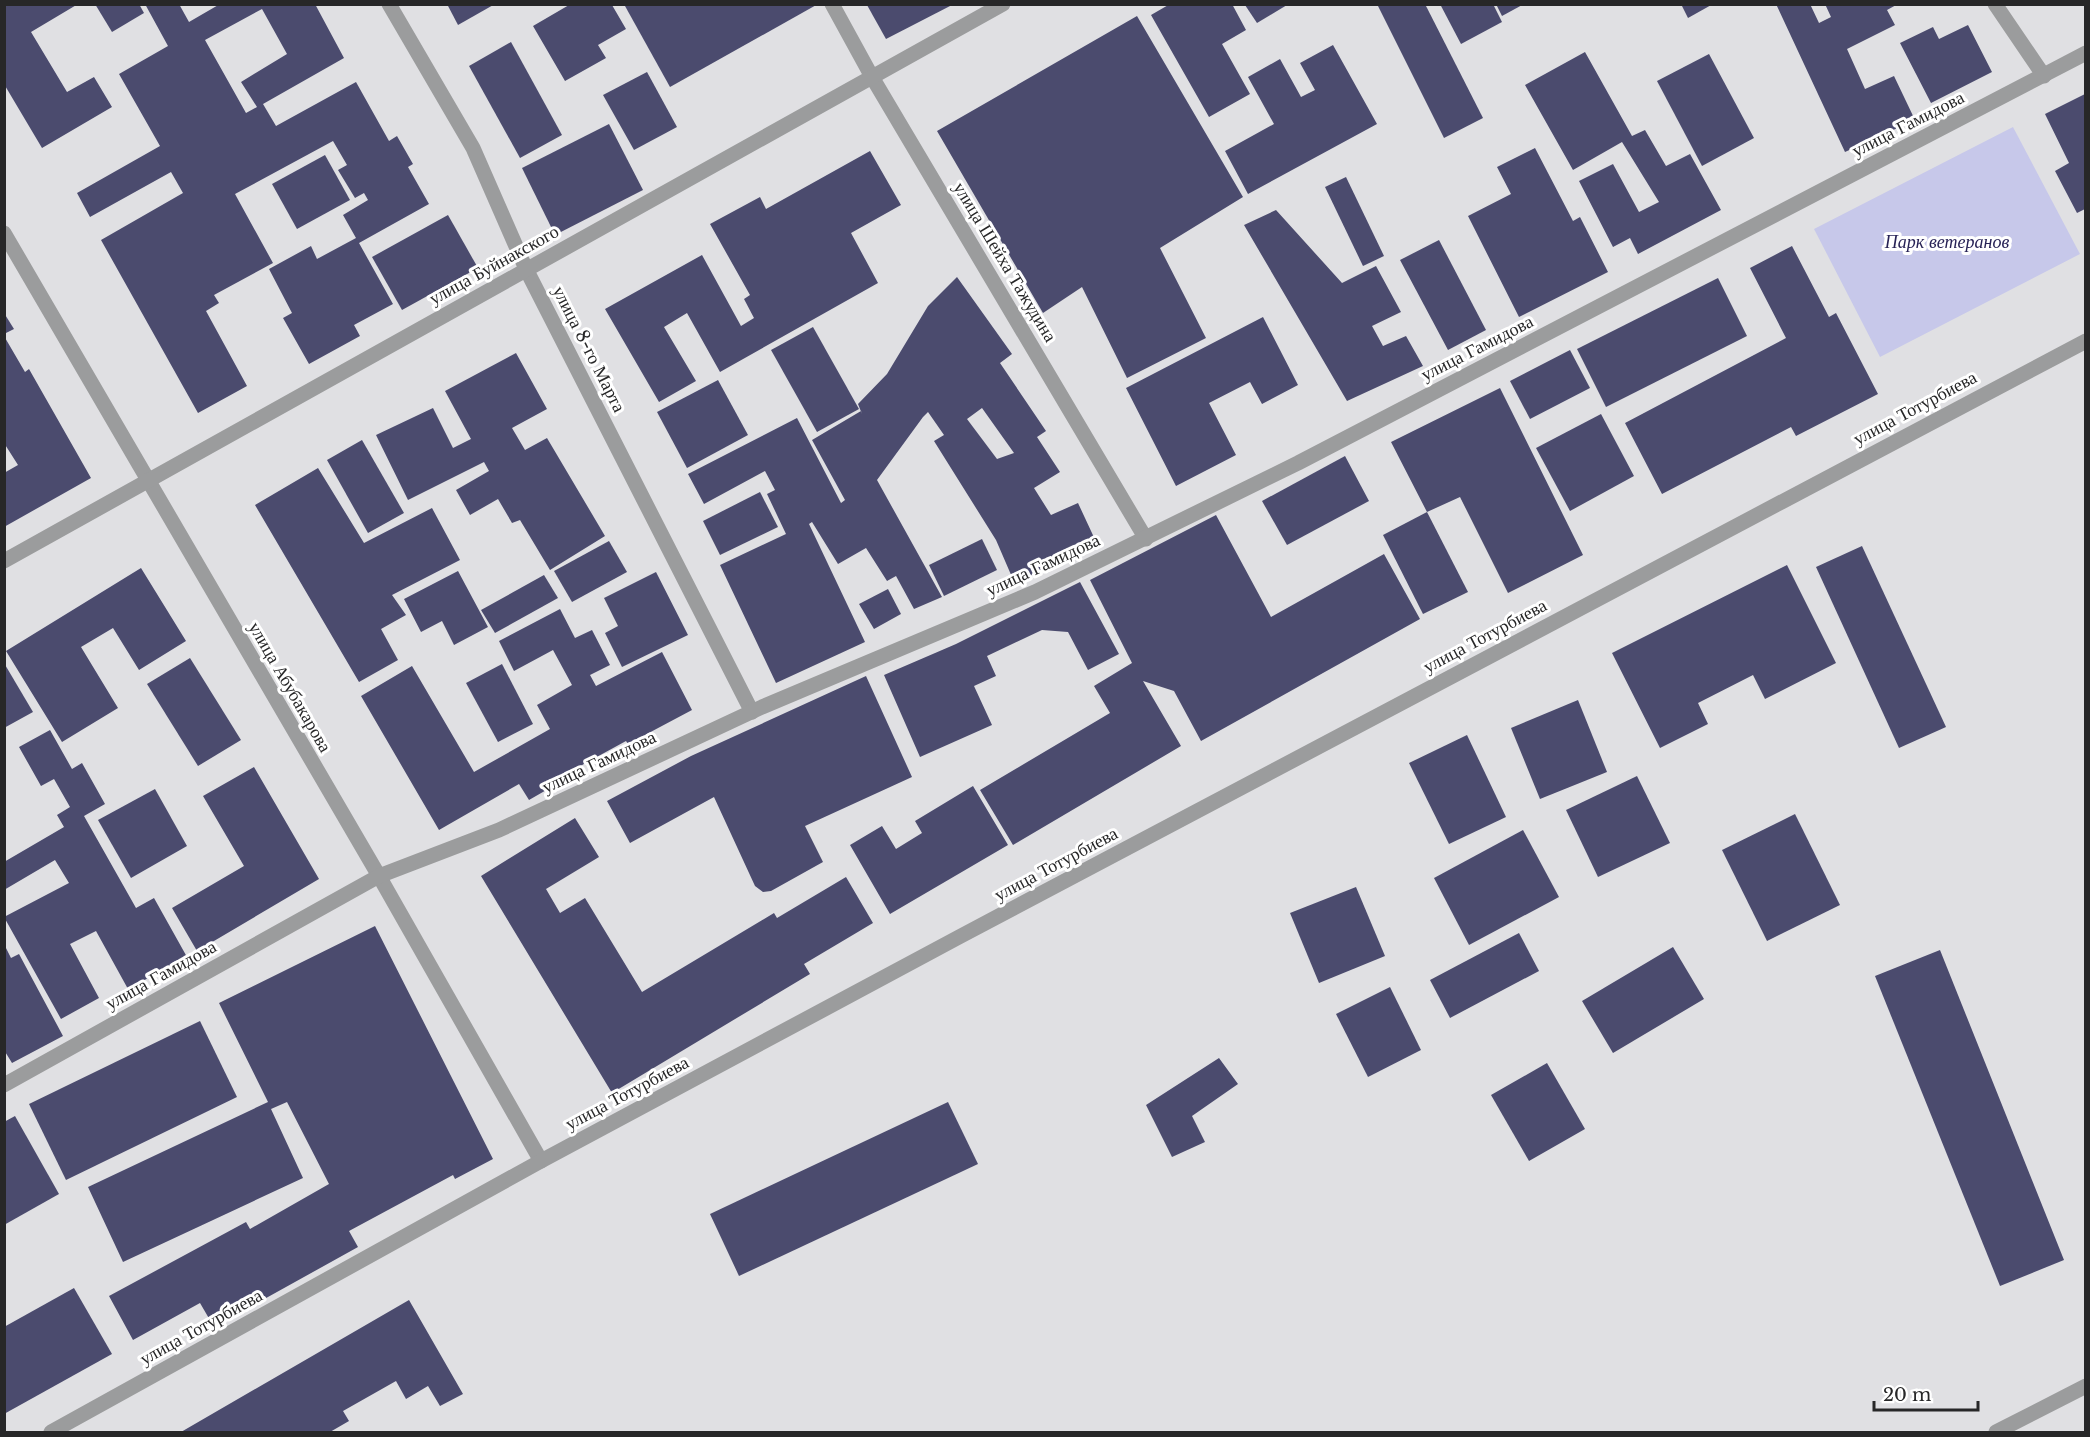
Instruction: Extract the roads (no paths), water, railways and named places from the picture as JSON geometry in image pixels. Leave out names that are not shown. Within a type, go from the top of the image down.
[{"type":"street","name":"улица 8-го Марта","points":[[389,4],[473,148],[526,270],[752,712]]},
{"type":"street","name":"улица Шейха Тажудина","points":[[832,4],[872,77],[1146,539]]},
{"type":"street","name":"улица Буйнакского","points":[[4,561],[1002,4]]},
{"type":"street","points":[[1995,4],[2044,76]]},
{"type":"street","name":"улица Гамидова","points":[[4,1084],[379,876],[499,830],[752,712],[1035,592],[1146,539],[1308,458],[2085,53]]},
{"type":"street","name":"улица Абубакарова","points":[[4,233],[379,876],[541,1161]]},
{"type":"street","name":"улица Тотурбиева","points":[[51,1432],[541,1161],[2085,340]]},
{"type":"street","points":[[1996,1432],[2085,1386]]},
{"type":"park label","name":"Парк ветеранов","points":[[1947,242]]}]
